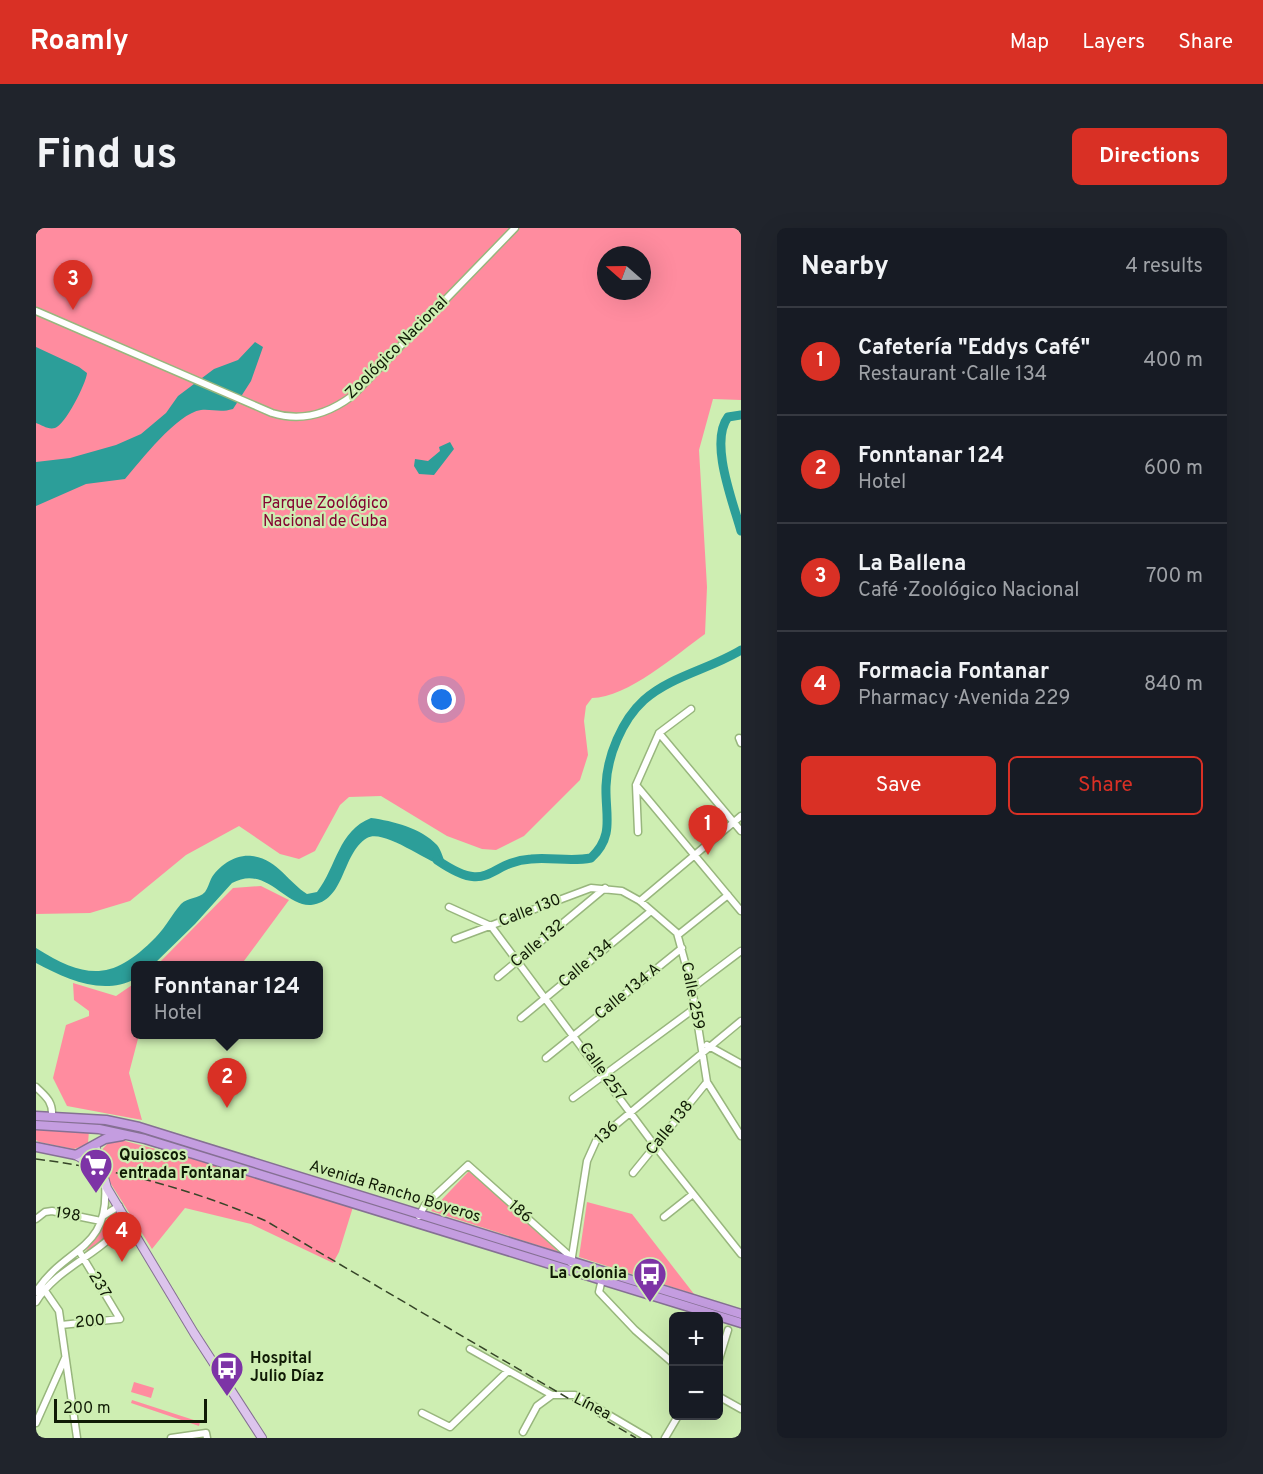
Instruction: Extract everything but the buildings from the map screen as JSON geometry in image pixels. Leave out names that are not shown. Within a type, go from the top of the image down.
[{"type":"highway","name":"Avenida Rancho Boyeros","points":[[42,1116],[83,1118],[146,1129],[741,1314]]},
{"type":"highway","points":[[83,1118],[91,1128],[95,1145]]},
{"type":"highway","name":"Avenida Rancho Boyeros","points":[[36,1125],[91,1128],[134,1136],[741,1323]]},
{"type":"highway","points":[[36,1147],[76,1155],[113,1137],[134,1136]]},
{"type":"main road","points":[[95,1145],[104,1181]]},
{"type":"main road","points":[[76,1155],[89,1163],[104,1181],[194,1333],[262,1438]]},
{"type":"street","name":"Zoológico Nacional","points":[[36,311],[257,406],[282,416],[296,418],[330,411],[341,404],[515,228]]},
{"type":"street","points":[[638,832],[636,785],[659,733],[691,710]]},
{"type":"street","points":[[659,733],[741,831]]},
{"type":"street","points":[[636,785],[741,911]]},
{"type":"street","points":[[640,901],[741,816]]},
{"type":"street","name":"Calle 130","points":[[455,939],[591,888],[605,888]]},
{"type":"street","points":[[605,888],[622,891],[640,901],[678,935],[728,895]]},
{"type":"street","name":"Calle 132","points":[[498,977],[605,888]]},
{"type":"street","name":"Calle 257","points":[[448,907],[490,926],[574,1035],[655,1146],[741,1254]]},
{"type":"street","name":"Calle 134","points":[[521,1018],[651,911]]},
{"type":"street","name":"Calle 259","points":[[678,935],[692,988],[707,1082],[738,1125],[741,1136]]},
{"type":"street","name":"Calle 134 A","points":[[546,1058],[682,948]]},
{"type":"street","points":[[692,988],[741,951]]},
{"type":"street","points":[[573,1098],[695,1008]]},
{"type":"street","name":"136","points":[[572,1260],[590,1151],[596,1141],[741,1021]]},
{"type":"street","points":[[701,1043],[741,1064]]},
{"type":"street","name":"Calle 138","points":[[633,1173],[707,1082]]},
{"type":"street","points":[[36,1087],[52,1107],[42,1116]]},
{"type":"street","name":"186","points":[[419,1215],[425,1205],[468,1165],[572,1260]]},
{"type":"street","points":[[81,1254],[102,1219],[106,1204],[104,1181]]},
{"type":"street","points":[[664,1217],[693,1194]]},
{"type":"street","points":[[102,1219],[119,1206]]},
{"type":"street","name":"198","points":[[36,1219],[52,1211],[102,1219]]},
{"type":"street","points":[[112,1238],[125,1216]]},
{"type":"street","points":[[36,1292],[60,1264],[112,1238],[123,1236],[140,1240]]},
{"type":"street","name":"237","points":[[81,1254],[120,1319]]},
{"type":"street","points":[[602,1279],[599,1292],[635,1330],[669,1360]]},
{"type":"street","points":[[36,1302],[42,1286]]},
{"type":"street","points":[[42,1286],[59,1311],[77,1438]]},
{"type":"street","name":"200","points":[[61,1325],[120,1319]]},
{"type":"street","points":[[723,1346],[728,1330]]},
{"type":"street","name":"Línea","points":[[470,1349],[552,1395],[575,1395],[648,1438]]},
{"type":"street","points":[[36,1424],[66,1356]]},
{"type":"street","points":[[422,1413],[450,1427],[508,1371]]},
{"type":"street","points":[[523,1432],[537,1406],[552,1395]]},
{"type":"street","points":[[723,1399],[741,1409]]},
{"type":"street","points":[[665,1438],[676,1420]]},
{"type":"street","points":[[171,1438],[206,1436]]},
{"type":"green space","name":"Parque Zoológico Nacional de Cuba","points":[[36,228],[741,228],[741,400],[713,399],[699,450],[707,587],[705,634],[636,683],[606,696],[592,698],[586,706],[584,721],[588,755],[580,780],[524,836],[496,850],[482,849],[447,836],[381,796],[349,797],[340,805],[315,851],[299,859],[280,854],[239,826],[186,855],[130,901],[90,913],[36,914]]},
{"type":"green space","points":[[261,886],[289,900],[244,961],[161,961],[233,888]]},
{"type":"green space","points":[[73,983],[116,996],[131,986],[131,1039],[138,1039],[129,1073],[142,1120],[67,1106],[53,1078],[66,1025],[89,1016],[89,1011],[74,1000]]},
{"type":"green space","points":[[36,1127],[89,1130],[88,1144],[74,1149],[39,1142],[36,1140]]},
{"type":"green space","points":[[121,1140],[206,1162],[353,1207],[339,1252],[333,1263],[251,1224],[185,1208],[152,1249],[106,1176],[100,1152],[108,1143]]},
{"type":"green space","points":[[470,1170],[559,1252],[431,1211]]},
{"type":"green space","points":[[587,1202],[632,1214],[694,1294],[579,1257]]},
{"type":"green space","points":[[115,1212],[120,1218],[114,1234],[86,1251],[105,1223]]},
{"type":"green space","points":[[134,1382],[154,1388],[151,1398],[131,1392]]},
{"type":"green space","points":[[132,1400],[200,1422],[199,1426],[131,1403]]},
{"type":"water","points":[[255,342],[263,347],[251,381],[233,409],[201,410],[191,413],[160,439],[125,479],[86,484],[36,506],[36,462],[70,458],[116,445],[141,434],[166,413],[178,396],[214,369],[238,360]]},
{"type":"water","points":[[36,347],[87,373],[74,404],[64,420],[55,428],[47,428],[36,423]]},
{"type":"water","points":[[450,442],[454,449],[434,475],[419,474],[414,466],[415,459],[428,461],[440,451],[439,447]]},
{"type":"water","points":[[371,818],[397,823],[423,834],[437,845],[446,867],[394,841],[374,836],[367,838],[359,845],[337,886],[322,902],[311,905],[302,904],[265,882],[255,879],[244,879],[232,883],[157,961],[131,961],[131,981],[123,984],[97,986],[84,983],[59,975],[36,963],[36,948],[54,959],[85,970],[99,971],[126,962],[156,937],[181,904],[205,892],[219,869],[240,857],[261,858],[276,866],[307,894],[317,892],[345,840],[360,824]]},
{"type":"waterway","points":[[741,415],[728,417],[721,441],[724,472],[741,531]]},
{"type":"waterway","points":[[437,860],[455,871],[479,877],[516,861],[591,858],[603,842],[606,833],[606,786],[609,763],[617,739],[636,708],[666,685],[741,650]]},
{"type":"railway","points":[[36,1159],[95,1168],[153,1182],[210,1199],[266,1221],[636,1438]]},
{"type":"place","name":"La Ballena","points":[[73,310]]},
{"type":"place","name":"Cafetería \"Eddys Café\"","points":[[708,855]]},
{"type":"place","name":"Fonntanar 124","points":[[227,1108]]},
{"type":"place","name":"Quioscos entrada Fontanar","points":[[96,1194]]},
{"type":"place","name":"Formacia Fontanar","points":[[122,1262]]},
{"type":"place","name":"La Colonia","points":[[650,1303]]},
{"type":"place","name":"Hospital Julio Díaz","points":[[227,1397]]}]
